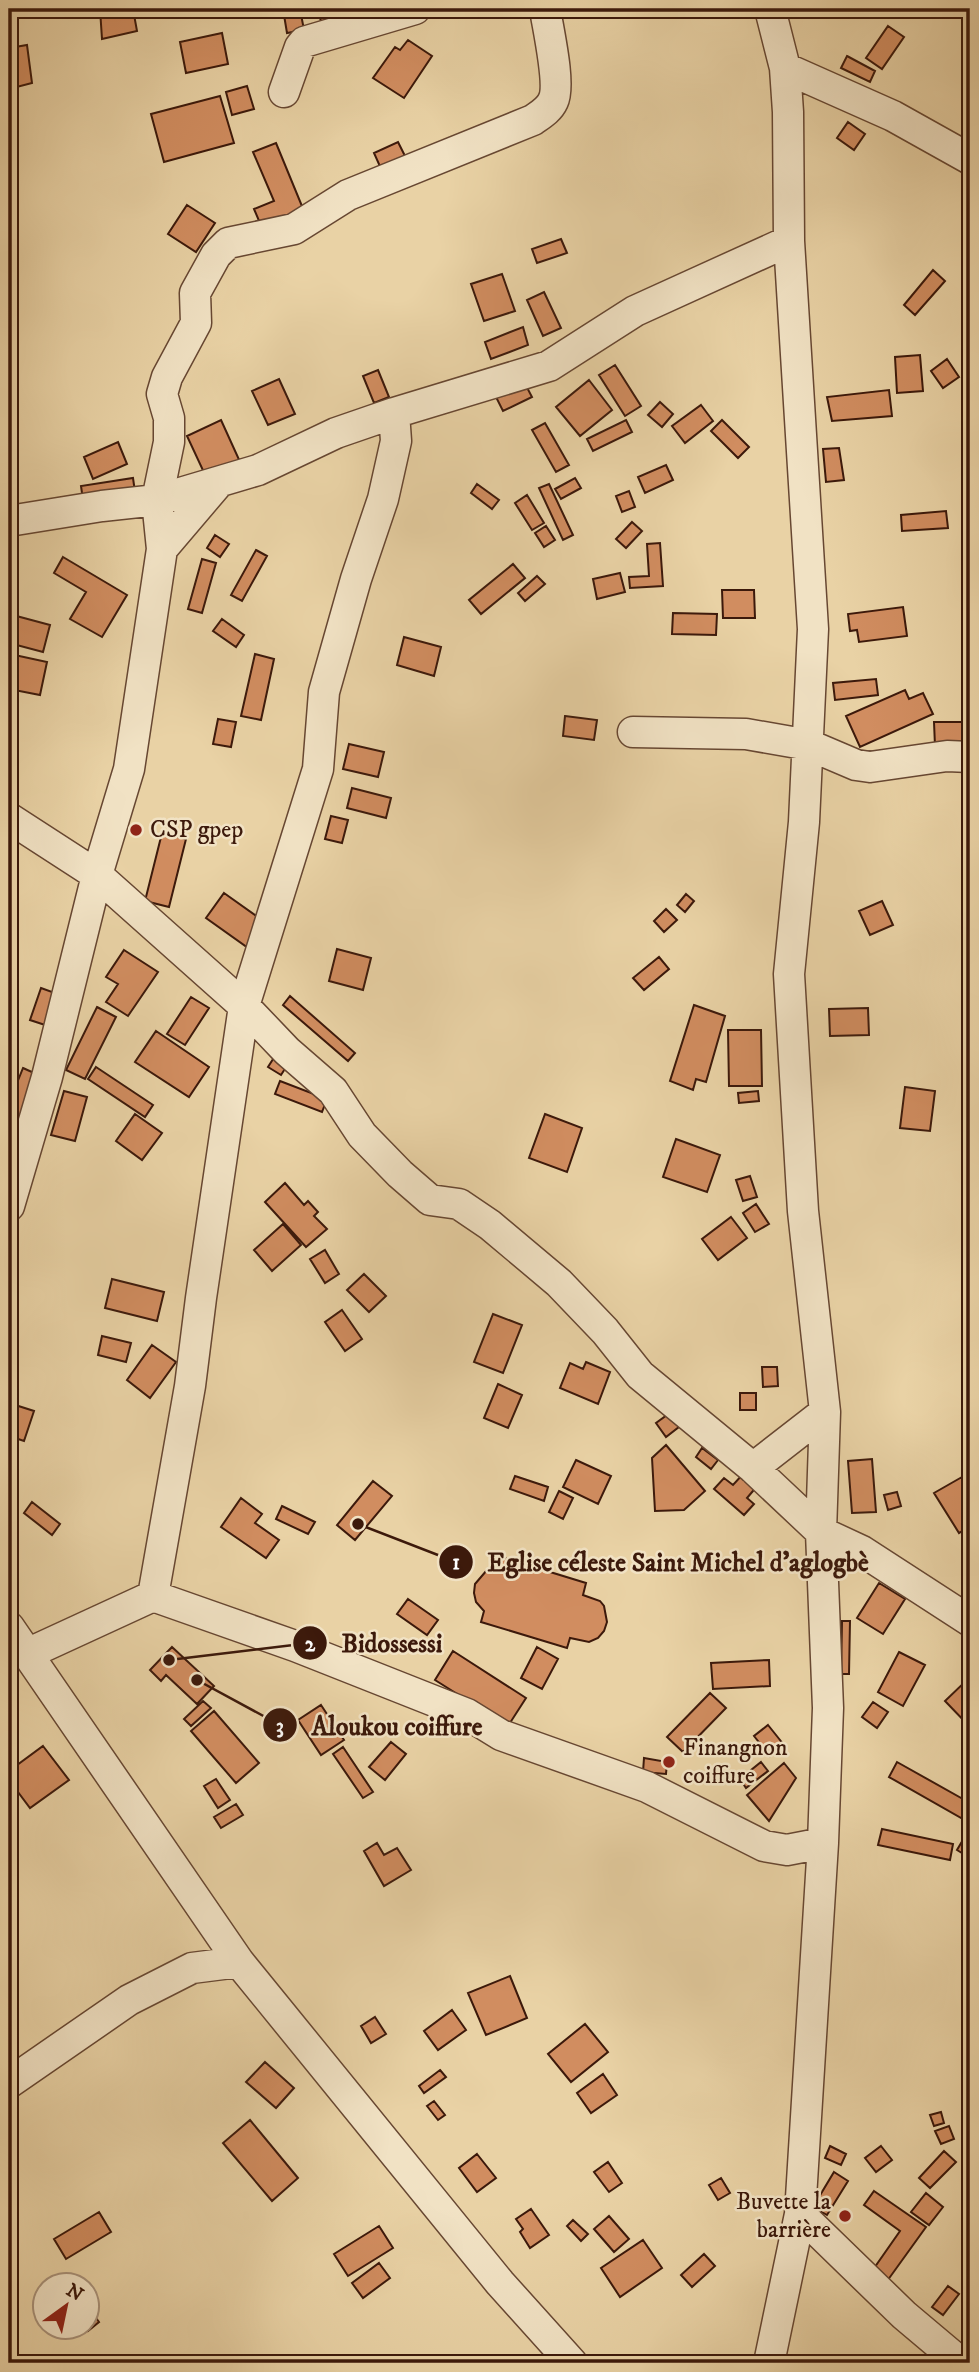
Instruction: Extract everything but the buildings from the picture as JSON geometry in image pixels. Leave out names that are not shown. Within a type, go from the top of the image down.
[{"type":"street","points":[[284,92],[304,42],[415,9]]},
{"type":"street","points":[[9,1206],[47,1077],[97,874],[129,769],[162,549],[157,500],[169,442],[169,418],[162,394],[167,377],[196,323],[195,293],[216,255],[228,243],[294,229],[348,195],[533,120],[545,112],[556,89],[545,9]]},
{"type":"street","points":[[769,2363],[800,2214],[828,1708],[821,1532],[825,1412],[803,1211],[789,974],[809,745],[813,629],[789,242],[785,68],[770,9]]},
{"type":"street","points":[[785,68],[893,116],[970,159]]},
{"type":"street","points":[[9,521],[157,500],[258,470],[336,433],[394,413],[549,366],[635,311],[789,242]]},
{"type":"street","points":[[153,1596],[191,1386],[201,1298],[244,1006],[318,769],[324,692],[356,579],[383,499],[396,441],[394,413]]},
{"type":"street","points":[[162,549],[219,482]]},
{"type":"street","points":[[633,732],[746,734],[809,745],[856,765],[870,767],[947,756],[970,757]]},
{"type":"street","points":[[9,818],[97,874],[244,1006],[287,1051],[333,1091],[362,1135],[400,1174],[430,1200],[460,1204],[510,1241],[581,1304],[640,1375],[753,1468],[821,1532],[862,1551],[970,1621]]},
{"type":"street","points":[[753,1468],[825,1412]]},
{"type":"street","points":[[27,1654],[153,1596],[308,1651],[467,1714],[501,1735],[648,1787],[764,1846],[787,1850],[822,1843]]},
{"type":"street","points":[[9,1627],[239,1962],[500,2283],[572,2363]]},
{"type":"street","points":[[9,2083],[129,2000],[192,1968],[239,1962]]},
{"type":"street","points":[[800,2214],[904,2315],[961,2363]]},
{"type":"place","name":"CSP gpep","points":[[136,830]]},
{"type":"place","name":"Eglise céleste Saint Michel d'aglogbè","points":[[358,1524]]},
{"type":"place","name":"Bidossessi","points":[[169,1660]]},
{"type":"place","name":"Aloukou coiffure","points":[[197,1680]]},
{"type":"place","name":"Finangnon coiffure","points":[[669,1762]]},
{"type":"place","name":"Buvette la barrière","points":[[845,2216]]}]
